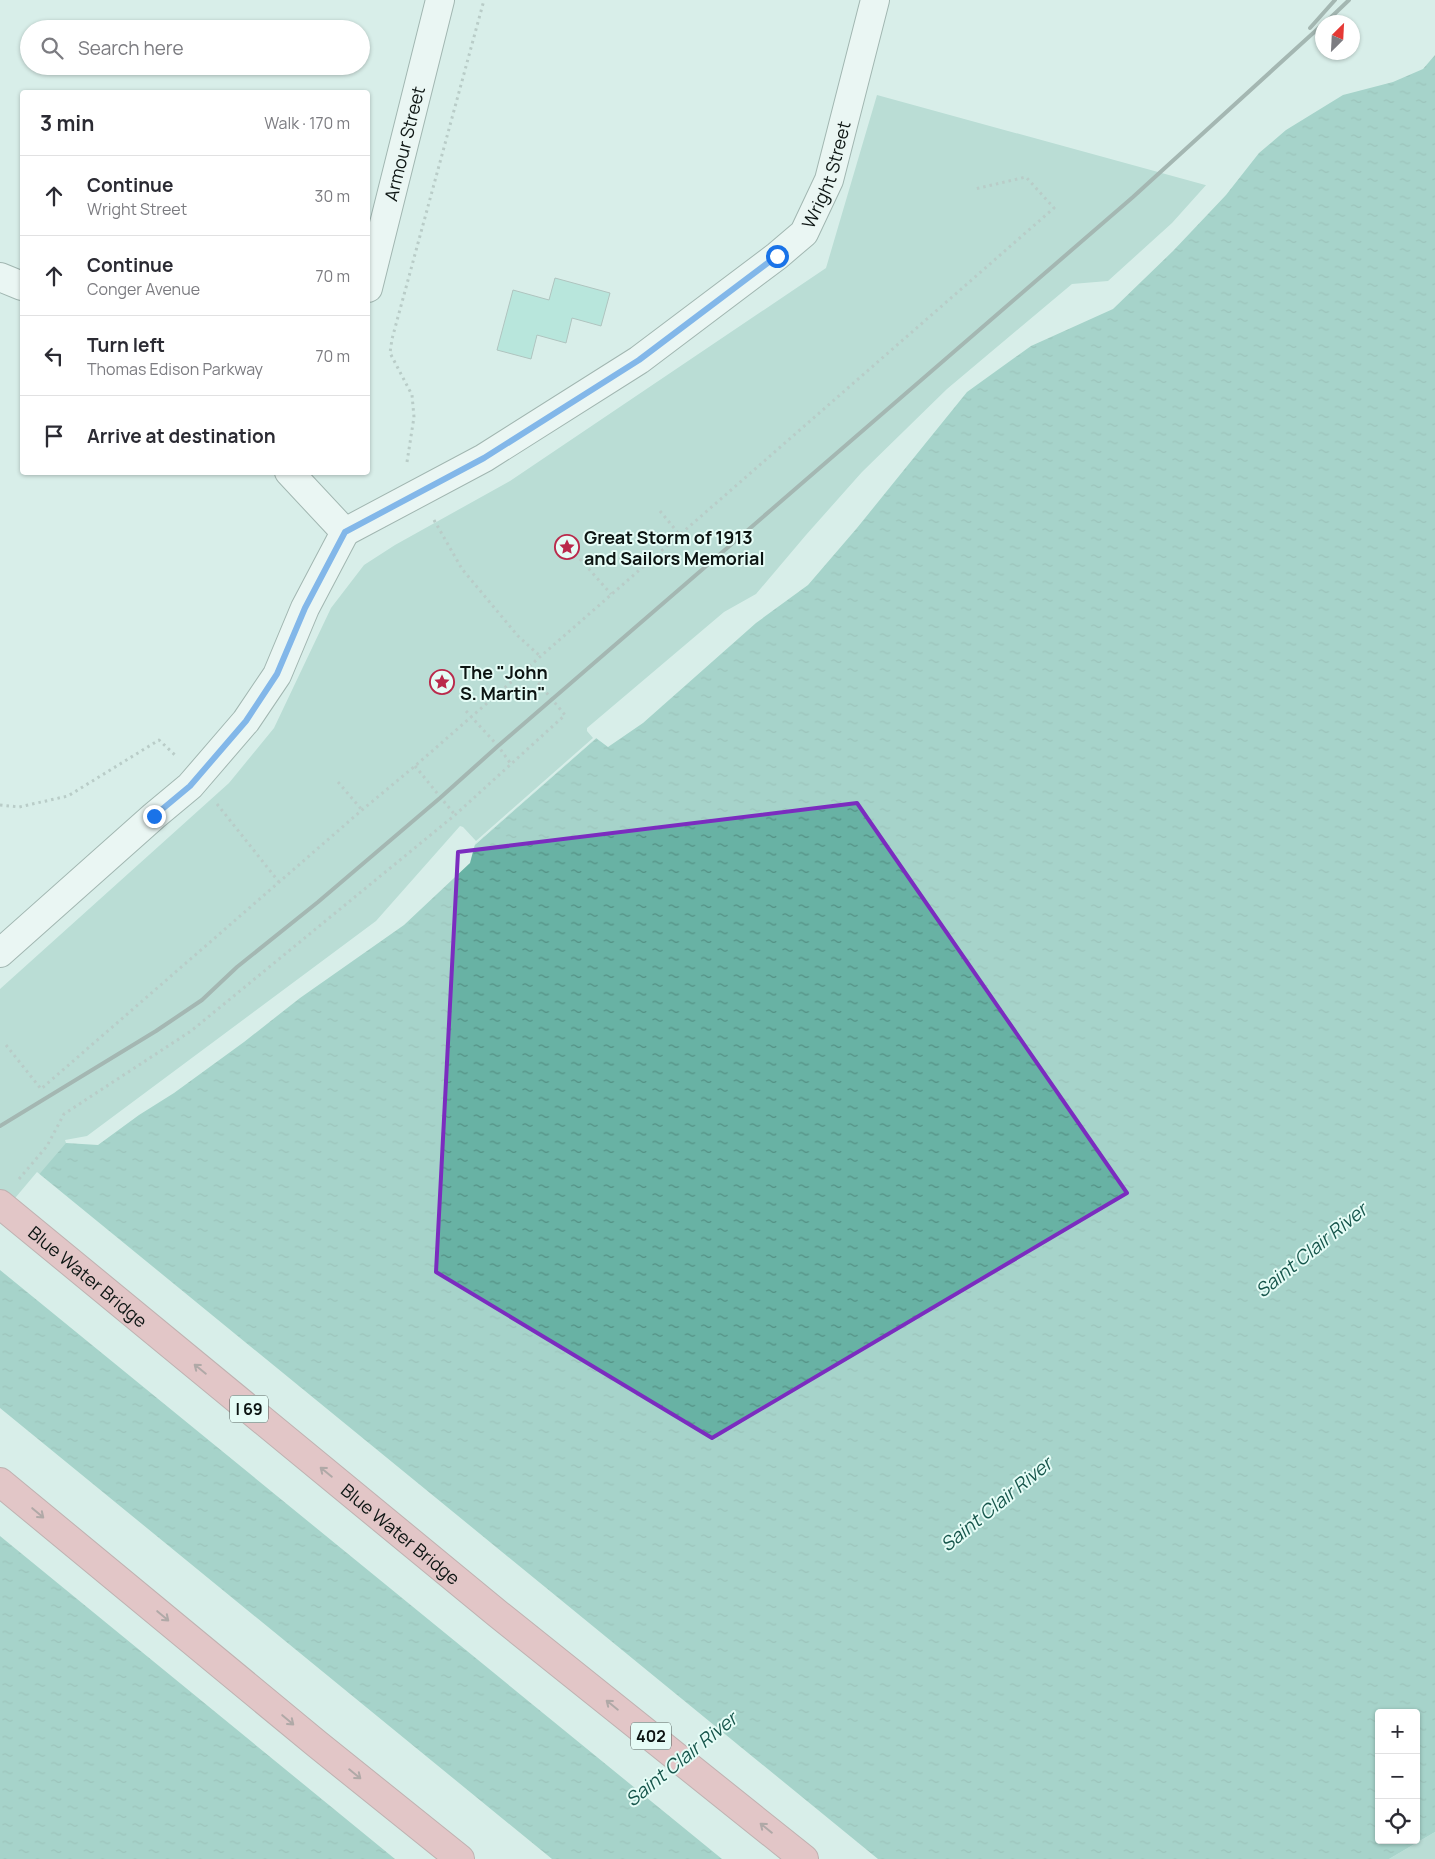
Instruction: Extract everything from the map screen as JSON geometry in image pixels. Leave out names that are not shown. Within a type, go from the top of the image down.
[{"type":"highway","name":"Blue Water Bridge","points":[[0,1204],[498,1614],[804,1859]]},
{"type":"highway","points":[[0,1482],[317,1744],[460,1859]]},
{"type":"street","name":"Armour Street","points":[[370,280],[440,0]]},
{"type":"street","name":"Wright Street","points":[[345,532],[484,458],[639,360],[777,256],[804,233],[829,180],[875,0]]},
{"type":"street","points":[[0,277],[20,285]]},
{"type":"street","points":[[0,953],[190,786],[246,721],[277,674],[305,608],[345,532],[292,475]]},
{"type":"path","points":[[484,0],[392,338],[390,353],[412,395],[414,417],[407,465],[419,492],[462,569],[518,636],[540,656]]},
{"type":"path","points":[[6,1045],[41,1089],[415,766],[1054,208],[1026,177],[975,189]]},
{"type":"path","points":[[660,511],[679,534]]},
{"type":"path","points":[[580,559],[611,594]]},
{"type":"path","points":[[18,1180],[47,1146],[64,1114],[191,1031],[455,815],[565,715],[526,668]]},
{"type":"path","points":[[466,711],[498,746],[511,764]]},
{"type":"path","points":[[415,766],[455,815]]},
{"type":"path","points":[[338,782],[362,810]]},
{"type":"highlighted area","points":[[857,803],[1127,1193],[712,1438],[436,1272],[458,852]]},
{"type":"shaded area","points":[[877,95],[1209,186],[1174,225],[758,596],[475,844],[0,1220],[0,989],[229,783],[274,728],[331,608],[364,565],[395,545],[510,481],[826,268]]},
{"type":"shaded area","points":[[1435,1832],[1435,1859],[1389,1859],[1415,1844],[1420,1844],[1420,1841]]},
{"type":"water","name":"Saint Clair River","points":[[1435,0],[1435,1832],[1420,1841],[1420,1709],[1375,1709],[1375,1844],[1415,1844],[1389,1859],[0,1859],[0,1220],[66,1143],[88,1138],[377,923],[476,844],[758,596],[948,391],[1109,283],[1174,225],[1282,114],[1350,68]]},
{"type":"pier","points":[[1408,0],[1435,0],[1435,55],[1423,69],[1393,82],[1343,95],[1286,130],[1259,153],[1226,195],[1173,251],[1113,309],[1031,346],[967,392],[857,528],[808,585],[756,623],[643,723],[608,747],[596,738],[475,844],[470,863],[404,925],[300,998],[174,1093],[139,1115],[98,1145],[66,1143],[65,1140],[87,1136],[376,921],[460,826],[476,841],[593,738],[587,731],[587,728],[724,612],[756,594],[862,472],[947,389],[1072,284],[1108,281],[1172,223],[1207,184],[1253,125],[1281,112],[1308,78],[1349,66],[1354,60],[1360,60],[1360,54]]},
{"type":"pier","points":[[37,1172],[878,1859],[722,1859],[0,1270],[0,1216]]},
{"type":"pier","points":[[0,1408],[552,1859],[395,1859],[0,1536]]},
{"type":"building","points":[[555,278],[610,293],[601,326],[572,318],[566,343],[537,335],[531,359],[497,350],[513,290],[549,300]]},
{"type":"railway","points":[[1310,28],[1335,0]]},
{"type":"railway","points":[[1333,15],[1349,0]]},
{"type":"railway","points":[[0,1126],[156,1031],[202,1000],[237,967],[318,902],[440,798],[1133,197],[1315,31]]},
{"type":"place","name":"Great Storm of 1913 and Sailors Memorial","points":[[567,547]]},
{"type":"place","name":"The \"John S. Martin\"","points":[[442,682]]},
{"type":"route","points":[[154,816],[190,786],[246,721],[277,674],[305,608],[345,532],[484,458],[639,360],[777,256]]}]
